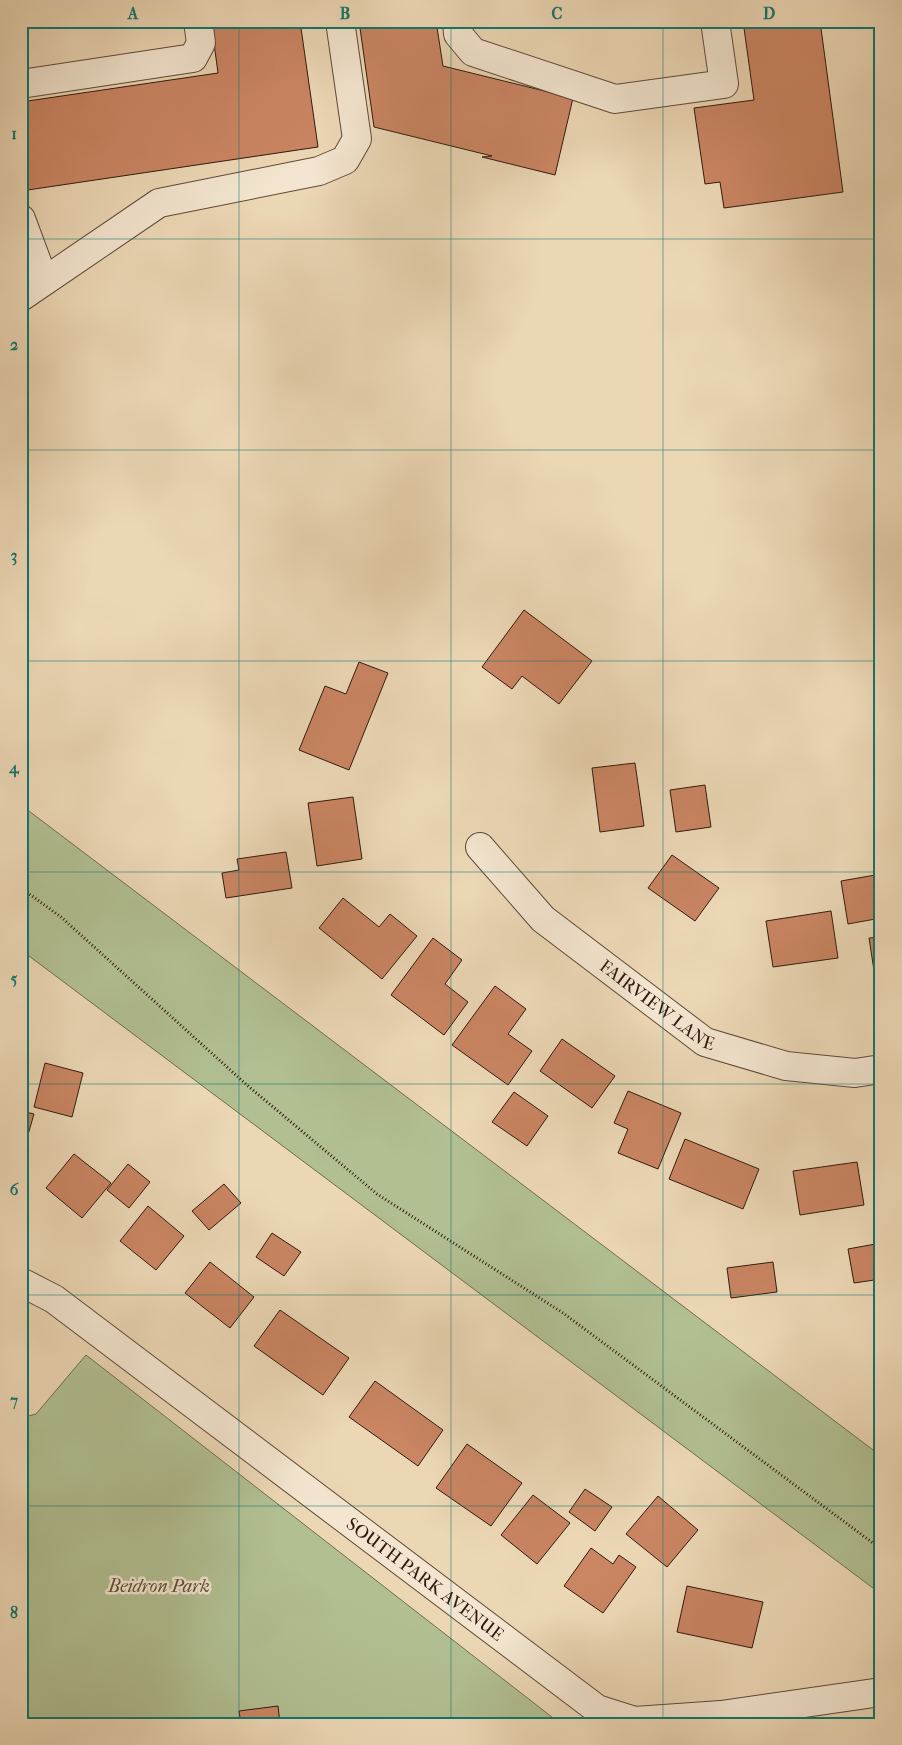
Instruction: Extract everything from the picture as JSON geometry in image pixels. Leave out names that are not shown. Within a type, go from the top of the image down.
[{"type":"street","points":[[21,84],[193,58],[201,43],[198,21]]},
{"type":"street","points":[[21,297],[160,203],[319,171],[345,160],[357,140],[340,21]]},
{"type":"street","points":[[457,21],[458,34],[473,52],[615,99],[724,84],[715,21]]},
{"type":"street","points":[[21,219],[44,281]]},
{"type":"street","name":"FAIRVIEW LANE","points":[[480,847],[543,919],[705,1042],[786,1066],[855,1073],[881,1069]]},
{"type":"street","name":"SOUTH PARK AVENUE","points":[[21,1282],[54,1299],[597,1709],[636,1721],[721,1715],[881,1692]]},
{"type":"path","points":[[21,888],[61,917],[248,1086],[378,1194],[563,1314],[881,1549]]},
{"type":"green space","points":[[21,805],[881,1456],[881,1594],[21,950]]},
{"type":"green space","name":"Beidron Park","points":[[86,1355],[557,1721],[556,1724],[21,1724],[21,1418],[36,1414]]},
{"type":"building","points":[[211,21],[300,21],[318,147],[21,191],[21,102],[218,73]]},
{"type":"building","points":[[359,21],[436,21],[443,66],[573,98],[555,175],[482,157],[492,156],[374,127]]},
{"type":"building","points":[[743,21],[820,21],[843,192],[724,208],[720,182],[705,184],[694,108],[754,100]]},
{"type":"building","points":[[524,610],[592,661],[559,704],[522,676],[512,689],[482,667]]},
{"type":"building","points":[[359,662],[388,673],[349,770],[299,750],[325,686],[346,694]]},
{"type":"building","points":[[635,763],[644,826],[600,832],[592,768]]},
{"type":"building","points":[[705,785],[711,827],[676,832],[670,790]]},
{"type":"building","points":[[353,797],[362,859],[317,866],[308,803]]},
{"type":"building","points":[[286,852],[292,888],[226,898],[222,873],[239,870],[237,859]]},
{"type":"building","points":[[672,855],[719,888],[695,921],[648,888]]},
{"type":"building","points":[[881,874],[881,918],[848,924],[841,881]]},
{"type":"building","points":[[343,898],[379,927],[390,914],[417,936],[382,979],[319,928]]},
{"type":"building","points":[[831,911],[838,958],[773,967],[766,921]]},
{"type":"building","points":[[881,937],[881,989],[877,990],[869,938]]},
{"type":"building","points":[[433,938],[462,960],[445,984],[468,1002],[444,1035],[391,995]]},
{"type":"building","points":[[495,986],[526,1009],[508,1034],[532,1051],[508,1085],[452,1045]]},
{"type":"building","points":[[562,1039],[615,1076],[592,1108],[540,1071]]},
{"type":"building","points":[[45,1063],[83,1073],[72,1117],[34,1107]]},
{"type":"building","points":[[628,1091],[681,1113],[658,1169],[618,1153],[628,1129],[614,1123]]},
{"type":"building","points":[[514,1092],[548,1116],[527,1146],[492,1122]]},
{"type":"building","points":[[21,1111],[34,1114],[21,1159]]},
{"type":"building","points":[[685,1139],[759,1169],[743,1209],[669,1179]]},
{"type":"building","points":[[74,1154],[111,1183],[82,1218],[46,1188]]},
{"type":"building","points":[[857,1162],[864,1205],[800,1215],[793,1171]]},
{"type":"building","points":[[128,1164],[150,1182],[129,1208],[107,1190]]},
{"type":"building","points":[[224,1184],[241,1203],[209,1230],[192,1211]]},
{"type":"building","points":[[148,1206],[184,1236],[156,1270],[120,1241]]},
{"type":"building","points":[[272,1233],[301,1252],[284,1276],[256,1257]]},
{"type":"building","points":[[881,1243],[881,1279],[854,1283],[848,1249]]},
{"type":"building","points":[[210,1262],[254,1297],[230,1328],[185,1293]]},
{"type":"building","points":[[773,1262],[777,1292],[731,1298],[727,1268]]},
{"type":"building","points":[[280,1310],[349,1358],[323,1395],[254,1346]]},
{"type":"building","points":[[375,1381],[443,1430],[418,1466],[349,1417]]},
{"type":"building","points":[[467,1444],[522,1483],[491,1526],[436,1488]]},
{"type":"building","points":[[585,1489],[612,1507],[595,1531],[569,1512]]},
{"type":"building","points":[[533,1495],[570,1523],[537,1564],[501,1535]]},
{"type":"building","points":[[658,1496],[698,1530],[667,1567],[626,1534]]},
{"type":"building","points":[[591,1548],[613,1564],[619,1555],[636,1567],[603,1613],[564,1586]]},
{"type":"building","points":[[687,1586],[763,1602],[752,1648],[677,1632]]},
{"type":"building","points":[[278,1706],[280,1724],[241,1724],[239,1711]]}]
